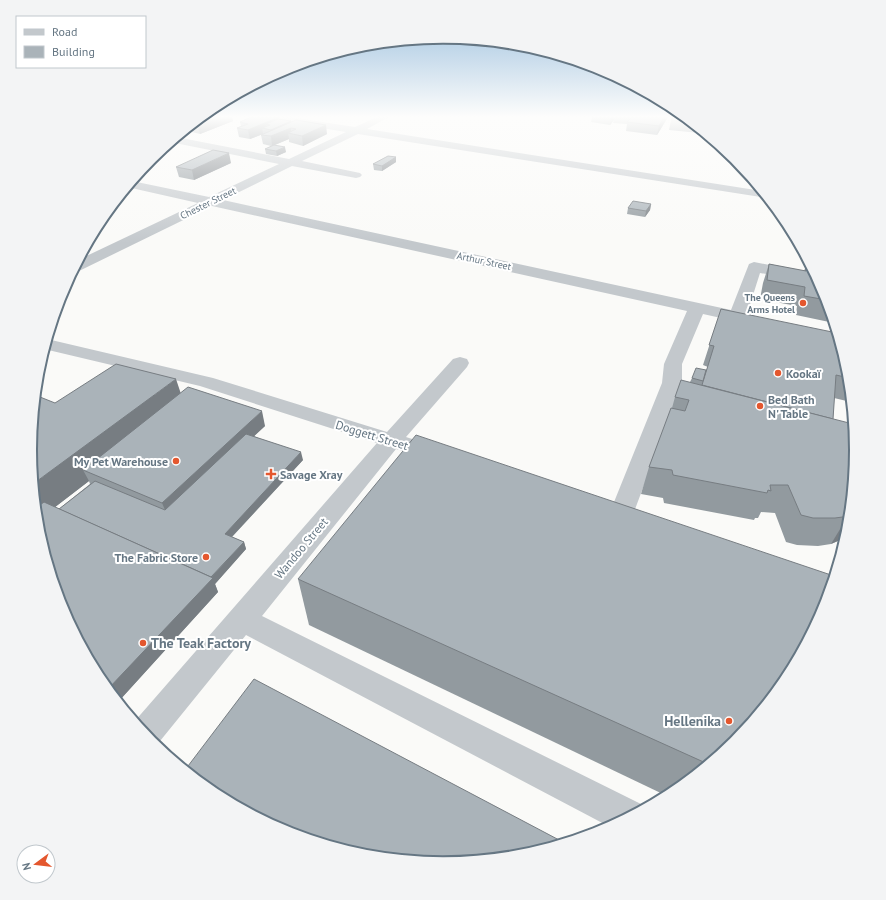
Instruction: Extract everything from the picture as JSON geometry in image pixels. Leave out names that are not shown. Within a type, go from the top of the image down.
[{"type":"street","points":[[277,159],[356,175]]},
{"type":"street","name":"Chester Street","points":[[82,264],[299,159]]},
{"type":"street","points":[[540,159],[758,194]]},
{"type":"street","name":"Arthur Street","points":[[135,185],[759,321]]},
{"type":"street","points":[[737,317],[754,267],[810,278]]},
{"type":"street","points":[[600,506],[631,516],[672,384],[673,364],[697,308]]},
{"type":"street","name":"Doggett Street","points":[[51,345],[206,382],[458,462]]},
{"type":"street","name":"Wandoo Street","points":[[149,729],[391,441],[460,363]]},
{"type":"street","points":[[241,619],[623,814]]},
{"type":"building","points":[[193,159],[216,159],[192,170],[176,167]]},
{"type":"building","points":[[382,159],[393,159],[382,166],[373,164]]},
{"type":"building","points":[[633,201],[651,204],[646,211],[628,208]]},
{"type":"building","points":[[769,264],[806,271],[806,268],[819,299],[804,296],[805,287],[767,280]]},
{"type":"building","points":[[721,309],[831,332],[842,376],[836,375],[833,419],[702,385],[714,346],[709,345]]},
{"type":"building","points":[[116,364],[176,379],[38,480],[37,450],[40,397],[55,403]]},
{"type":"building","points":[[696,368],[706,370],[703,381],[692,378]]},
{"type":"building","points":[[681,380],[848,423],[848,477],[843,517],[813,518],[801,515],[788,485],[770,485],[771,491],[768,490],[767,493],[673,475],[672,470],[649,467],[671,408],[685,411],[689,400],[675,397]]},
{"type":"building","points":[[188,387],[262,411],[162,503],[83,470]]},
{"type":"building","points":[[246,434],[301,452],[225,534],[244,542],[211,577],[59,509],[95,481],[165,510]]},
{"type":"building","points":[[416,435],[829,574],[807,630],[781,676],[748,718],[703,762],[298,579]]},
{"type":"building","points":[[44,502],[213,578],[112,685],[91,653],[68,605],[51,555],[40,505]]},
{"type":"building","points":[[254,679],[557,839],[496,853],[470,855],[416,855],[390,853],[364,848],[312,834],[263,814],[217,788],[188,766]]},
{"type":"place","name":"The Queens Arms Hotel","points":[[803,303]]},
{"type":"place","name":"Kookaï","points":[[778,373]]},
{"type":"place","name":"Bed Bath N' Table","points":[[760,406]]},
{"type":"place","name":"My Pet Warehouse","points":[[176,461]]},
{"type":"place","name":"Savage Xray","points":[[271,474]]},
{"type":"place","name":"The Fabric Store","points":[[206,557]]},
{"type":"place","name":"The Teak Factory","points":[[143,643]]},
{"type":"place","name":"Hellenika","points":[[729,721]]}]
